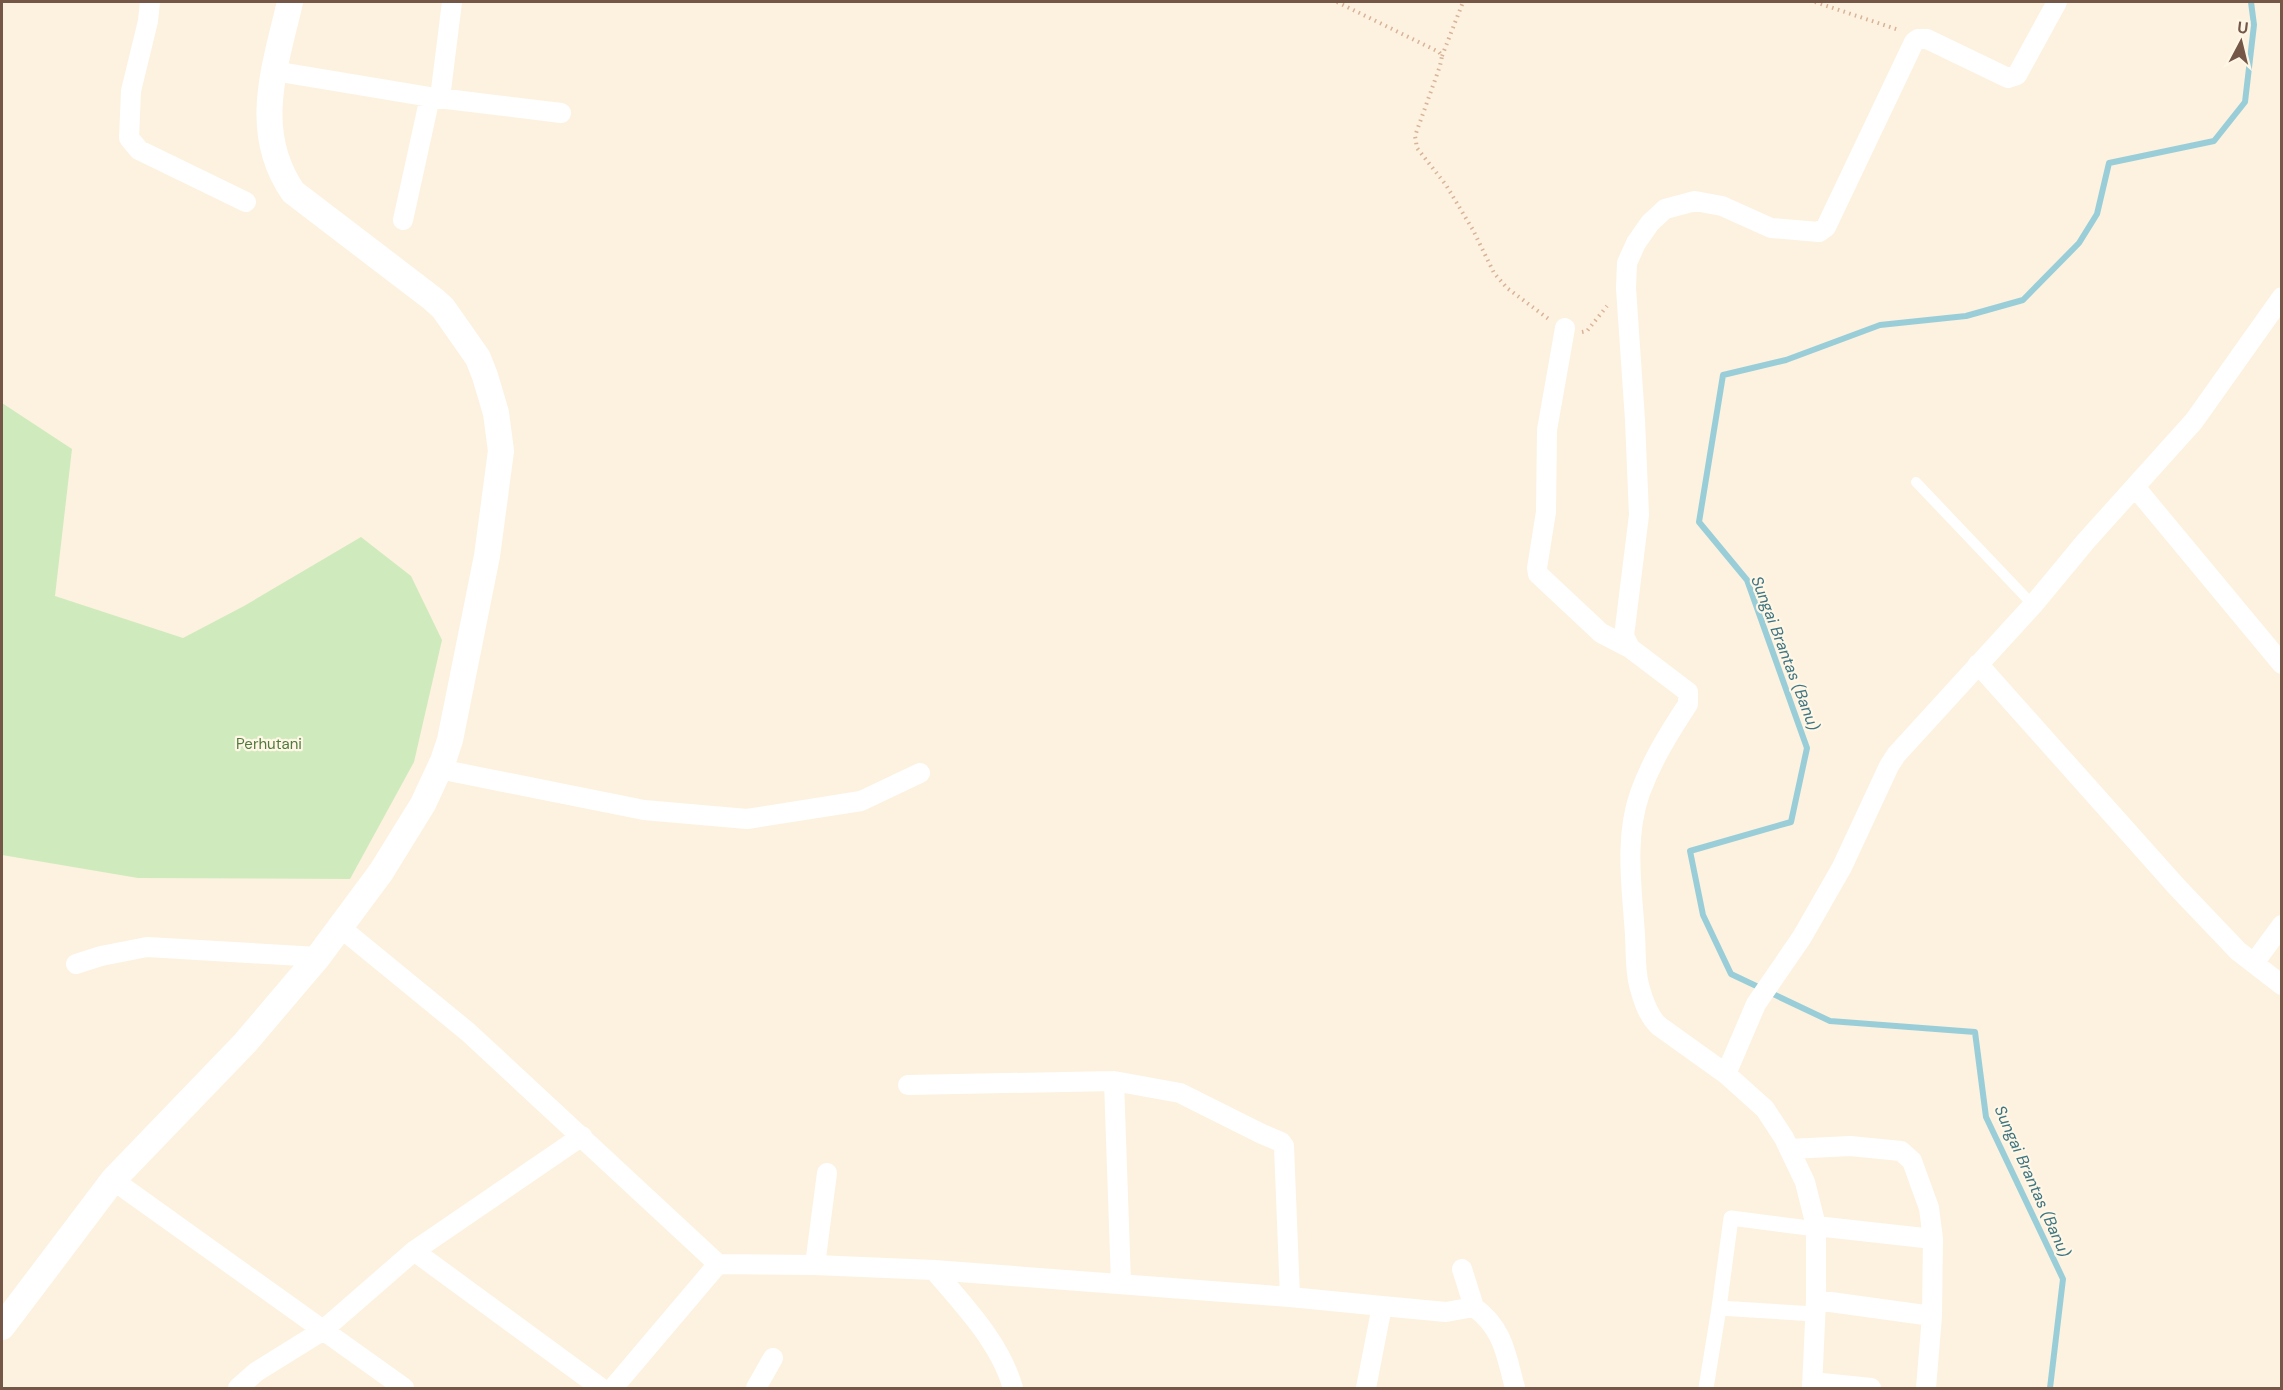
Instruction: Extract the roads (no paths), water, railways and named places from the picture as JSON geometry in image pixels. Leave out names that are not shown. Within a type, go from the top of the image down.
[{"type":"street","points":[[150,2],[148,21],[131,91],[129,138],[139,150],[246,202]]},
{"type":"street","points":[[2,1327],[113,1180],[245,1043],[341,928],[381,872],[418,813],[439,770],[450,740],[487,556],[501,463],[496,413],[477,358],[443,308],[293,192],[285,180],[272,151],[268,118],[274,71],[290,2]]},
{"type":"street","points":[[403,220],[435,97],[452,2]]},
{"type":"street","points":[[1630,648],[1624,636],[1639,515],[1626,288],[1627,263],[1636,243],[1650,223],[1665,209],[1695,201],[1722,206],[1771,228],[1819,232],[1826,227],[1914,42],[1923,38],[1932,41],[2008,78],[2013,78],[2017,75],[2057,2]]},
{"type":"street","points":[[274,71],[435,97],[561,113]]},
{"type":"street","points":[[1726,1074],[1756,1004],[1802,937],[1842,867],[1888,766],[2194,421],[2282,297]]},
{"type":"street","points":[[1565,328],[1547,430],[1545,512],[1538,574],[1600,633],[1630,648],[1688,692],[1689,698],[1688,704],[1658,749],[1639,794],[1633,820],[1630,847],[1631,888],[1638,984],[1651,1018],[1726,1074],[1765,1109],[1790,1149],[1804,1182],[1816,1228],[1816,1307],[1812,1385],[1871,1389]]},
{"type":"street","points":[[2135,487],[2282,664]]},
{"type":"street","points":[[1978,664],[2177,887],[2238,951],[2282,986]]},
{"type":"street","points":[[439,770],[644,810],[747,819],[861,801],[920,773]]},
{"type":"street","points":[[2254,963],[2282,925]]},
{"type":"street","points":[[341,928],[468,1032],[718,1264],[934,1270],[1121,1283],[1446,1312],[1474,1307]]},
{"type":"street","points":[[76,964],[101,956],[147,947],[318,957]]},
{"type":"street","points":[[1114,1081],[1121,1283]]},
{"type":"street","points":[[909,1085],[1114,1081],[1180,1093],[1281,1142],[1284,1146],[1290,1297]]},
{"type":"street","points":[[238,1389],[256,1372],[322,1331],[414,1251],[582,1136]]},
{"type":"street","points":[[1790,1149],[1850,1146],[1901,1151],[1912,1161],[1929,1208],[1933,1239],[1932,1316],[1926,1389]]},
{"type":"street","points":[[815,1265],[826,1173]]},
{"type":"street","points":[[113,1180],[404,1389]]},
{"type":"street","points":[[1716,1389],[1706,1388],[1731,1218],[1933,1239]]},
{"type":"street","points":[[414,1251],[601,1389]]},
{"type":"street","points":[[613,1389],[718,1264]]},
{"type":"street","points":[[1462,1269],[1474,1307],[1489,1318],[1504,1345],[1515,1389]]},
{"type":"street","points":[[934,1270],[973,1316],[998,1352],[1009,1374],[1013,1389]]},
{"type":"street","points":[[1366,1389],[1382,1306]]},
{"type":"street","points":[[1719,1308],[1816,1307],[1932,1316]]},
{"type":"street","points":[[756,1389],[773,1358]]},
{"type":"lane","points":[[1916,482],[2032,605]]},
{"type":"waterway","name":"Sungai Brantas (Banu)","points":[[2050,1388],[2063,1279],[1986,1117],[1975,1032],[1830,1021],[1731,974],[1703,915],[1690,851],[1791,822],[1807,748],[1747,580],[1699,522],[1723,375],[1786,360],[1880,325],[1966,316],[2023,300],[2079,243],[2097,214],[2109,163],[2214,141],[2245,102],[2254,25],[2251,2]]},
{"type":"park label","name":"Perhutani","points":[[269,744]]}]
